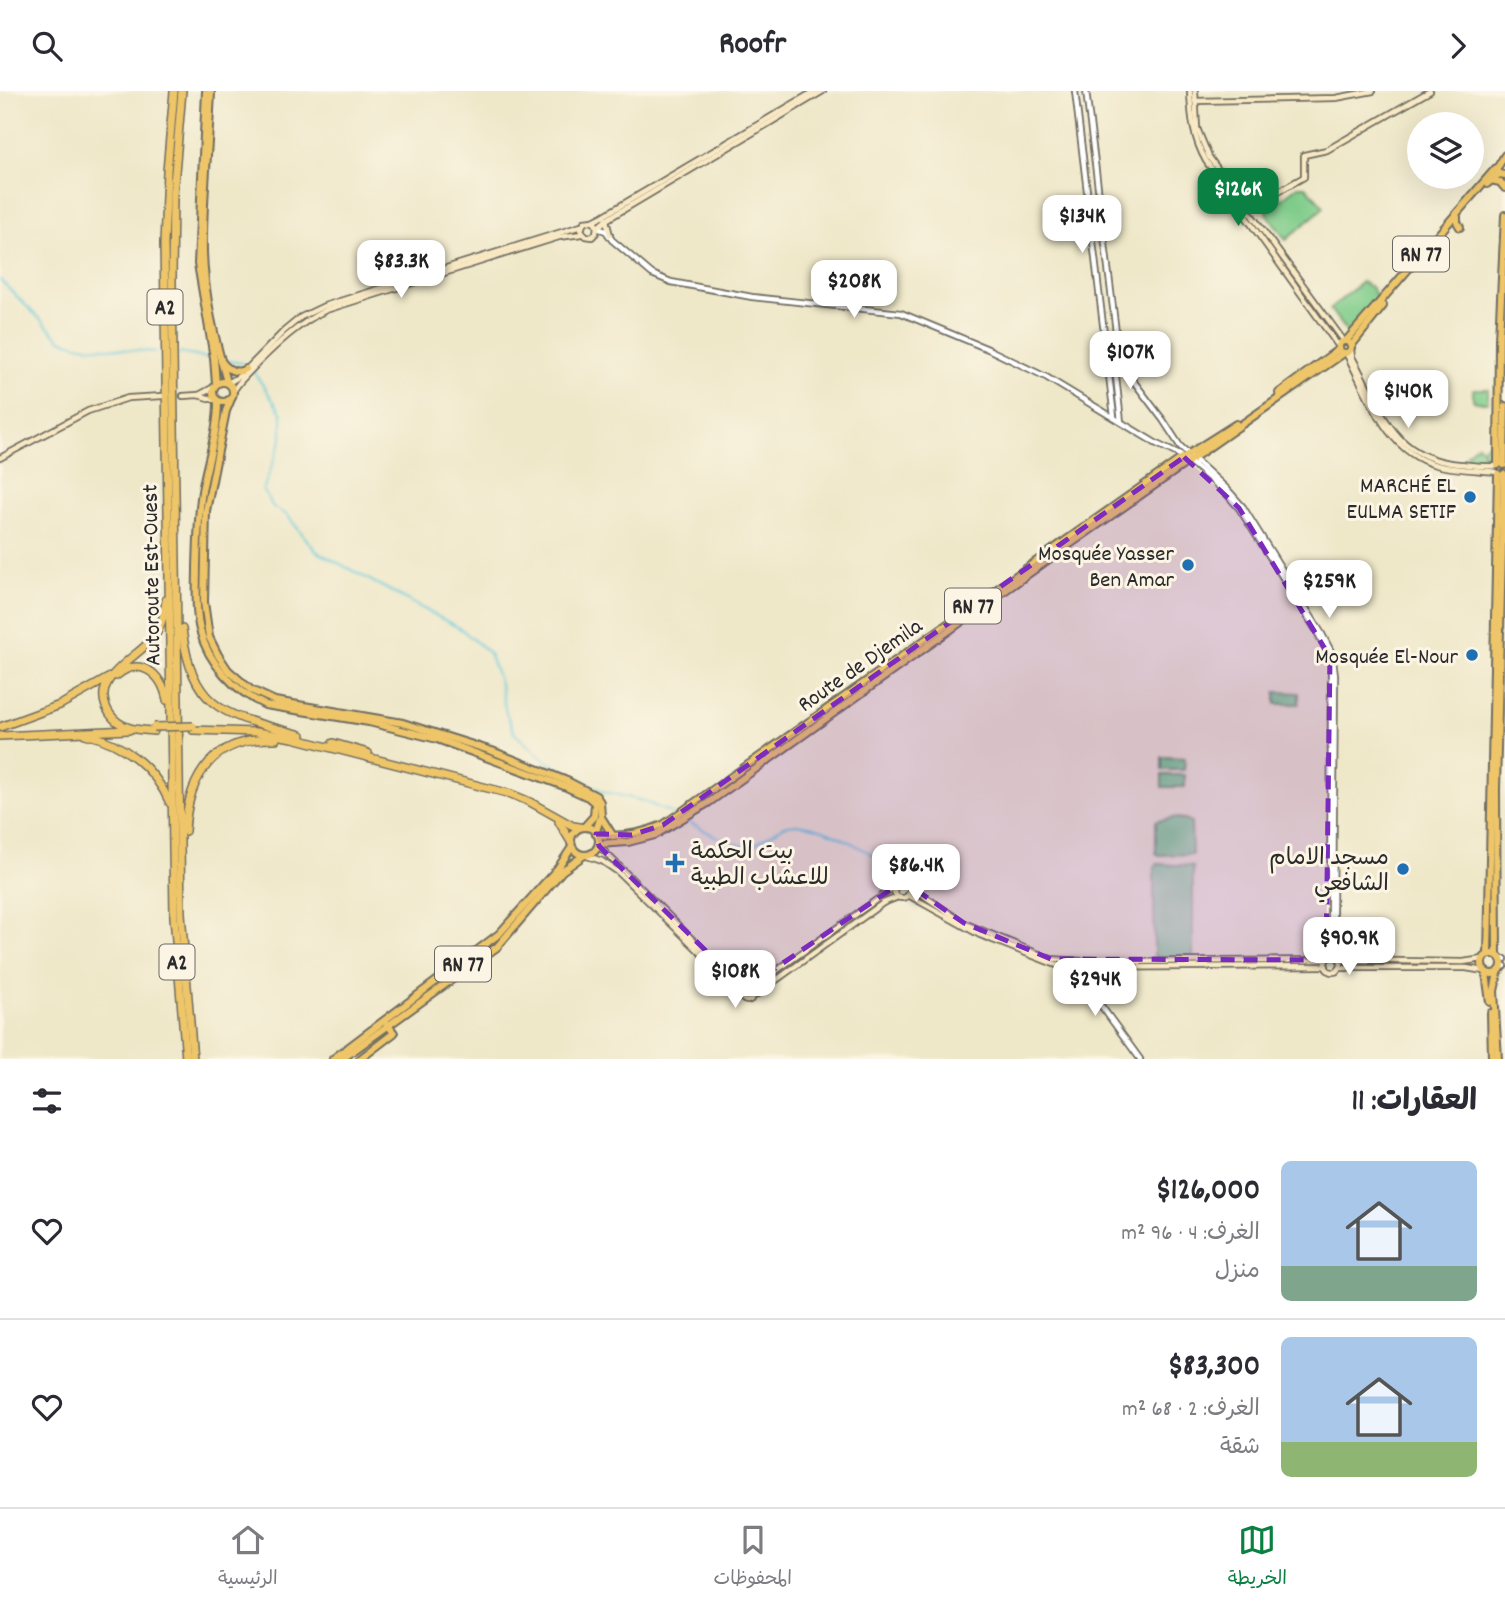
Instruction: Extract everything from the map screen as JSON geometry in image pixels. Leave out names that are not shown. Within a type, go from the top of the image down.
[{"type":"highway","name":"Autoroute Est-Ouest","points":[[174,91],[164,244],[174,917],[186,1059]]},
{"type":"highway","name":"Autoroute Est-Ouest","points":[[181,91],[173,196],[172,281],[181,913],[193,1059]]},
{"type":"highway","points":[[0,727],[60,705],[110,677],[144,647],[159,629],[165,607],[169,572]]},
{"type":"highway","points":[[177,597],[187,661],[197,685],[205,695],[235,717],[419,769]]},
{"type":"highway","points":[[154,729],[124,722],[111,710],[109,687],[121,671],[138,667],[158,677],[164,685],[171,724]]},
{"type":"highway","points":[[110,677],[104,694],[107,709],[118,722],[135,730]]},
{"type":"highway","points":[[0,736],[193,728],[248,728],[300,734]]},
{"type":"highway","points":[[193,728],[275,734],[419,769],[511,794],[582,827]]},
{"type":"highway","points":[[74,732],[113,743],[139,760],[159,782],[173,809]]},
{"type":"highway","points":[[181,856],[188,798],[198,776],[214,758],[236,744],[258,739],[327,746]]},
{"type":"highway","points":[[554,816],[567,833],[571,844]]},
{"type":"main road","points":[[205,91],[198,264],[215,358],[215,386],[212,394],[217,401],[216,428],[202,493],[198,534],[198,611],[200,631],[221,672],[247,695],[265,705],[402,729],[437,739],[564,786],[595,803],[596,812],[573,833],[571,844],[576,853],[615,869],[747,1001],[883,903],[908,895],[908,885]]},
{"type":"main road","points":[[211,91],[203,252],[205,281],[220,359],[232,395],[208,493],[204,542],[205,622],[218,655],[228,670],[251,690],[275,701],[403,723],[460,740],[545,771],[596,796],[600,802],[601,816],[596,833],[599,845],[752,997]]},
{"type":"main road","points":[[183,396],[198,395],[225,403],[265,356],[303,321],[326,310],[593,221],[815,91]]},
{"type":"main road","points":[[198,395],[227,383],[246,369],[301,317],[324,306],[559,237],[582,234],[590,237],[606,220],[823,91]]},
{"type":"main road","points":[[1193,91],[1195,118],[1204,148],[1244,210]]},
{"type":"main road","points":[[1193,91],[1191,118],[1200,151],[1345,348],[1393,438],[1415,456],[1439,463],[1501,469]]},
{"type":"main road","points":[[1195,101],[1336,98],[1373,91]]},
{"type":"main road","points":[[1244,210],[1304,177],[1304,155],[1327,150],[1430,91]]},
{"type":"main road","points":[[1490,180],[1500,182],[1504,160]]},
{"type":"main road","name":"RN 77","points":[[1345,348],[1490,180],[1502,177]]},
{"type":"main road","name":"RN 77","points":[[1345,348],[1502,177]]},
{"type":"main road","points":[[1495,1059],[1494,991],[1501,963],[1495,929],[1501,469],[1499,339],[1505,215]]},
{"type":"main road","points":[[1457,217],[1460,227]]},
{"type":"main road","points":[[606,220],[610,235]]},
{"type":"main road","points":[[593,221],[596,230]]},
{"type":"main road","points":[[581,226],[582,234]]},
{"type":"main road","points":[[449,977],[497,947],[564,869],[594,852],[599,845],[645,838],[680,821],[1345,348]]},
{"type":"main road","points":[[220,359],[229,369],[237,372],[246,369]]},
{"type":"main road","points":[[0,458],[99,407],[128,398],[163,396]]},
{"type":"main road","points":[[1495,1059],[1490,989],[1482,965],[1485,957],[1505,406]]},
{"type":"main road","name":"Route de Djemila","points":[[596,833],[613,836],[643,832],[663,824],[1189,457]]},
{"type":"main road","points":[[601,816],[613,836]]},
{"type":"main road","points":[[582,827],[596,833]]},
{"type":"main road","name":"RN 77","points":[[333,1059],[387,1023],[485,947],[511,923],[561,865],[571,844]]},
{"type":"main road","points":[[741,997],[741,993],[901,882],[964,923],[1063,968],[1339,959],[1463,962],[1485,957],[1501,963]]},
{"type":"main road","points":[[894,888],[898,897]]},
{"type":"main road","points":[[908,895],[923,901],[957,924],[1048,960],[1327,961]]},
{"type":"main road","points":[[1063,959],[1063,968]]},
{"type":"main road","points":[[1070,959],[1070,968]]},
{"type":"main road","points":[[1339,959],[1340,968]]},
{"type":"main road","points":[[1327,961],[1332,971],[1340,968],[1466,968],[1492,975],[1501,963]]},
{"type":"main road","points":[[342,1059],[387,1023],[394,1033],[360,1059]]},
{"type":"main road","points":[[361,1045],[367,1054]]},
{"type":"street","points":[[1075,91],[1114,418]]},
{"type":"street","points":[[1086,91],[1119,356],[1124,369],[1163,419],[1176,442],[1239,508],[1316,630],[1330,657],[1332,673],[1327,961]]},
{"type":"street","points":[[596,230],[605,230],[652,274],[671,282],[752,297],[901,313],[1033,371],[1168,449],[1189,457],[1238,501],[1322,634],[1334,658],[1333,912],[1335,950],[1339,959]]},
{"type":"street","points":[[1119,356],[1115,367],[1121,422]]},
{"type":"street","points":[[1168,449],[1176,442]]},
{"type":"street","points":[[1063,968],[1097,1000],[1140,1059]]},
{"type":"highlighted area","points":[[1184,457],[1239,508],[1330,657],[1326,960],[1051,959],[964,923],[903,881],[745,989],[599,846],[596,834],[632,835],[663,825]]},
{"type":"green space","points":[[1298,186],[1306,186],[1324,207],[1286,240],[1266,212]]},
{"type":"green space","points":[[1362,282],[1371,287],[1379,301],[1355,330],[1348,334],[1330,309]]},
{"type":"green space","points":[[1473,389],[1488,389],[1488,402],[1473,400]]},
{"type":"green space","points":[[1494,442],[1491,457],[1483,461],[1483,449],[1481,462],[1473,463],[1466,454],[1477,444],[1482,448]]},
{"type":"green space","points":[[1276,692],[1299,693],[1299,704],[1276,704]]},
{"type":"green space","points":[[1162,757],[1185,758],[1184,770],[1162,770]]},
{"type":"green space","points":[[1162,775],[1185,775],[1185,787],[1162,787]]},
{"type":"green space","points":[[1173,818],[1191,822],[1192,854],[1156,853],[1156,821]]},
{"type":"green space","points":[[1157,864],[1193,866],[1193,956],[1158,958],[1154,955],[1154,869]]},
{"type":"waterway","points":[[0,280],[61,340],[82,346],[156,352]]},
{"type":"waterway","points":[[179,353],[212,359]]},
{"type":"waterway","points":[[226,361],[242,363]]},
{"type":"waterway","points":[[254,372],[282,414],[282,439],[263,490],[273,507],[287,515],[316,551],[461,629],[489,653],[499,680],[506,713],[515,734],[546,761],[602,791],[643,801],[673,814]]},
{"type":"waterway","points":[[684,820],[723,840],[749,848],[784,826],[797,824],[812,827],[846,840],[904,876]]},
{"type":"place","name":"MARCHÉ EL EULMA SETIF","points":[[1470,497]]},
{"type":"place","name":"Mosquée Yasser Ben Amar","points":[[1188,565]]},
{"type":"place","name":"Mosquée El-Nour","points":[[1472,655]]},
{"type":"place","name":"بيت الحكمة للاعشاب الطبية","points":[[675,863]]},
{"type":"place","name":"مسجد الامام الشافعي","points":[[1403,869]]}]
